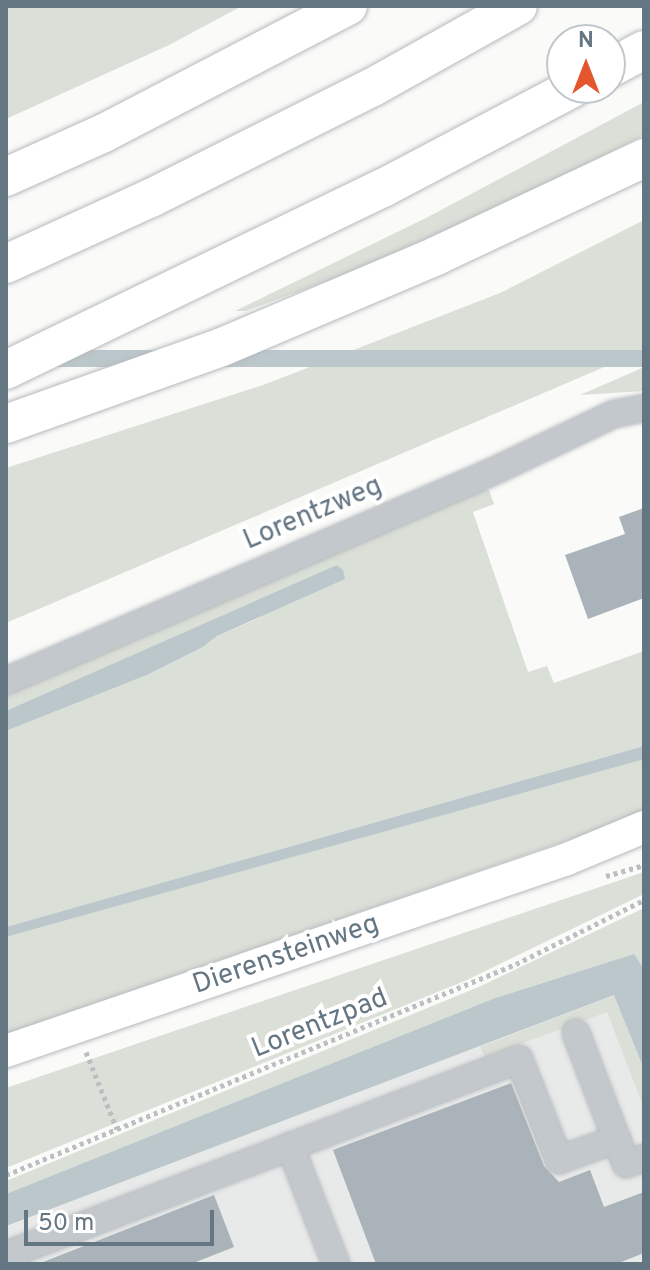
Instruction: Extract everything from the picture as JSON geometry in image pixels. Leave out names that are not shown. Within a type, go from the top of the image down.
[{"type":"highway","points":[[298,33],[337,6]]},
{"type":"highway","points":[[6,177],[104,133],[348,6]]},
{"type":"highway","points":[[6,264],[151,198],[373,87],[518,6]]},
{"type":"highway","points":[[626,60],[644,50]]},
{"type":"highway","points":[[6,370],[383,188],[546,102]]},
{"type":"highway","points":[[6,424],[237,341],[436,256],[644,158]]},
{"type":"main road","name":"Dierensteinweg","points":[[6,1051],[567,859],[644,827]]},
{"type":"main road","name":"Dierensteinweg","points":[[567,859],[644,841]]},
{"type":"street","name":"Lorentzweg","points":[[6,681],[492,472],[614,414],[644,408]]},
{"type":"street","points":[[576,1033],[626,1164],[644,1158]]},
{"type":"street","points":[[14,1264],[9,1254],[519,1059],[559,1160],[617,1139]]},
{"type":"street","points":[[290,1146],[336,1264]]},
{"type":"path","name":"Lorentzpad","points":[[6,1175],[516,964],[644,900]]},
{"type":"path","points":[[85,1050],[117,1129]]},
{"type":"shaded area","points":[[6,6],[242,6],[169,45],[6,119]]},
{"type":"shaded area","points":[[644,102],[644,135],[521,198],[335,278],[246,311],[235,311],[428,217]]},
{"type":"shaded area","points":[[644,220],[644,350],[6,623],[6,468],[266,384],[500,293]]},
{"type":"shaded area","points":[[6,350],[644,350],[644,367],[6,367]]},
{"type":"shaded area","points":[[642,368],[644,391],[580,395]]},
{"type":"shaded area","points":[[483,489],[489,490],[494,504],[473,512],[528,672],[547,666],[554,683],[644,651],[644,746],[6,927],[6,731],[147,675],[203,647],[217,636],[264,616],[64,687],[6,711],[6,693]]},
{"type":"shaded area","points":[[337,565],[343,570],[345,579],[217,636],[203,647],[147,675],[6,731],[6,711]]},
{"type":"shaded area","points":[[644,746],[644,759],[6,937],[6,927]]},
{"type":"shaded area","points":[[644,758],[644,814],[6,1034],[6,937]]},
{"type":"shaded area","points":[[644,872],[644,894],[467,980],[6,1168],[6,1088]]},
{"type":"shaded area","points":[[644,908],[644,969],[634,954],[495,998],[6,1194],[6,1181],[481,986]]},
{"type":"shaded area","points":[[644,941],[644,1264],[6,1264],[6,1214]]},
{"type":"shaded area","points":[[634,954],[644,969],[644,1069],[614,995],[6,1226],[6,1194],[495,998]]},
{"type":"shaded area","points":[[615,995],[644,1069],[644,1108],[607,1012],[485,1057],[480,1047]]},
{"type":"building","points":[[644,508],[644,598],[588,619],[565,555],[625,534],[619,517]]},
{"type":"building","points":[[511,1083],[544,1166],[559,1182],[590,1170],[604,1207],[644,1192],[644,1253],[616,1264],[376,1264],[333,1150]]},
{"type":"building","points":[[214,1195],[234,1247],[191,1264],[38,1264]]}]
